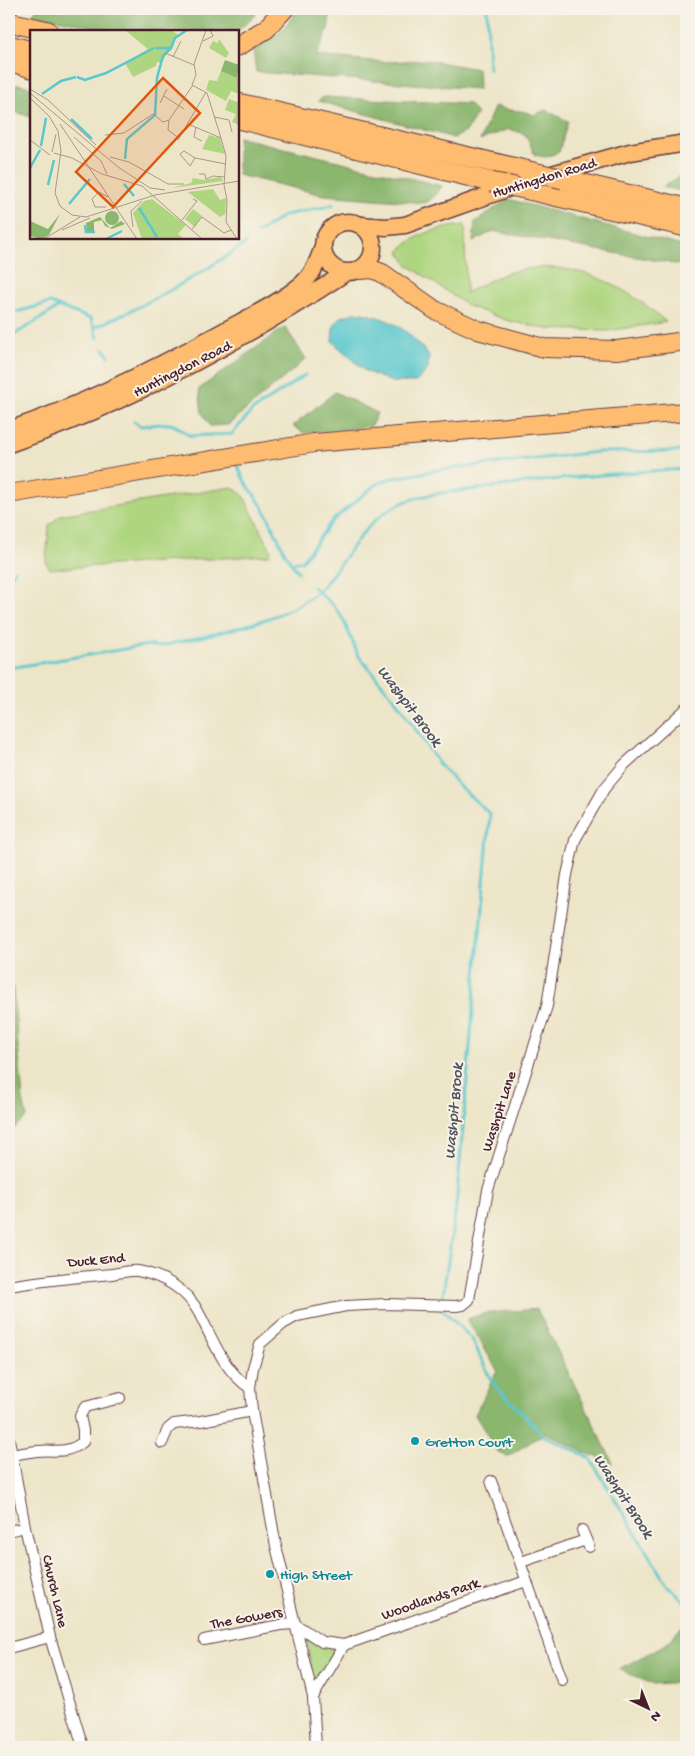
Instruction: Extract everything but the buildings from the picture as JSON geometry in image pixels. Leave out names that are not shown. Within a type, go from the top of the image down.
[{"type":"highway","points":[[15,9],[9,20],[41,30]]},
{"type":"highway","points":[[239,45],[266,29],[284,9]]},
{"type":"highway","points":[[239,103],[686,208]]},
{"type":"highway","points":[[239,119],[492,182],[686,227]]},
{"type":"highway","points":[[352,271],[372,269],[382,272],[436,310],[478,330],[544,348],[617,350],[686,341]]},
{"type":"highway","points":[[9,494],[314,444],[686,412]]},
{"type":"main road","name":"Huntingdon Road","points":[[361,225],[386,227],[405,225],[519,184],[585,164],[630,152],[686,143]]},
{"type":"main road","points":[[352,222],[361,225],[370,235],[374,249],[369,261],[352,271],[330,265],[325,258],[323,247],[328,233],[336,225],[352,222]]},
{"type":"main road","name":"Huntingdon Road","points":[[374,249],[405,225]]},
{"type":"main road","name":"Huntingdon Road","points":[[9,430],[43,418],[115,387],[246,319],[304,282],[316,266],[323,247]]},
{"type":"main road","name":"Huntingdon Road","points":[[9,444],[68,422],[200,361],[352,271]]},
{"type":"street","name":"Washpit Lane","points":[[250,1388],[252,1368],[260,1344],[283,1324],[297,1316],[346,1306],[386,1304],[463,1305],[472,1292],[488,1190],[547,1006],[567,875],[575,840],[589,812],[614,777],[686,709]]},
{"type":"street","name":"Duck End","points":[[9,1286],[56,1278],[136,1271],[163,1278],[185,1294],[196,1308],[220,1355],[236,1379],[250,1388]]},
{"type":"street","points":[[250,1388],[252,1411],[276,1546],[314,1697],[316,1747]]},
{"type":"street","points":[[13,1455],[39,1450],[57,1452],[74,1448],[83,1442],[84,1430],[80,1416],[85,1407],[120,1398]]},
{"type":"street","points":[[162,1443],[168,1430],[174,1424],[252,1411]]},
{"type":"street","name":"Church Lane","points":[[9,1439],[25,1526],[50,1638],[83,1747]]},
{"type":"street","points":[[491,1481],[562,1680]]},
{"type":"street","points":[[9,1531],[25,1526]]},
{"type":"street","points":[[520,1562],[586,1539]]},
{"type":"street","name":"Woodlands Park","points":[[295,1624],[322,1642],[344,1645],[526,1581]]},
{"type":"street","name":"The Gowers","points":[[204,1640],[280,1625],[295,1624]]},
{"type":"street","points":[[9,1648],[50,1638]]},
{"type":"street","points":[[314,1697],[344,1645]]},
{"type":"green space","points":[[36,9],[261,9],[239,30],[108,30],[33,14]]},
{"type":"green space","points":[[298,9],[331,9],[328,29],[316,56],[384,62],[426,60],[478,69],[479,89],[256,72],[253,47],[281,32]]},
{"type":"green space","points":[[17,84],[30,87],[30,117],[9,110],[9,100]]},
{"type":"green space","points":[[324,97],[469,104],[477,114],[466,132],[454,138],[318,101]]},
{"type":"green space","points":[[495,106],[534,115],[545,110],[568,121],[559,152],[546,157],[535,155],[525,134],[509,129],[480,140]]},
{"type":"green space","points":[[239,137],[442,186],[436,195],[426,203],[324,195],[239,175]]},
{"type":"green space","points":[[686,172],[686,192],[663,187]]},
{"type":"green space","points":[[508,199],[686,247],[686,266],[493,231],[473,242],[475,222]]},
{"type":"green space","points":[[465,225],[466,293],[504,274],[527,269],[571,270],[611,284],[648,307],[666,322],[607,331],[547,329],[509,321],[468,306],[408,265],[399,252],[421,235]]},
{"type":"green space","points":[[285,327],[306,359],[228,425],[210,426],[202,413],[199,389]]},
{"type":"green space","points":[[335,392],[377,413],[371,426],[304,433],[293,426]]},
{"type":"green space","points":[[232,487],[243,495],[271,550],[270,555],[50,569],[46,563],[49,526],[60,515]]},
{"type":"green space","points":[[12,978],[23,1100],[27,1117],[9,1133],[9,1096],[11,1093],[9,979]]},
{"type":"green space","points":[[537,1309],[613,1463],[586,1453],[545,1433],[507,1457],[497,1451],[475,1415],[497,1370],[467,1319],[487,1313]]},
{"type":"green space","points":[[686,1622],[686,1682],[652,1684],[619,1669],[666,1644]]},
{"type":"green space","points":[[306,1638],[338,1650],[315,1688]]},
{"type":"water","points":[[356,312],[389,321],[405,331],[421,346],[429,356],[428,369],[416,382],[392,382],[365,371],[332,341],[333,328],[339,318]]},
{"type":"waterway","points":[[487,9],[489,69]]},
{"type":"waterway","points":[[258,233],[285,215],[333,205]]},
{"type":"waterway","points":[[95,327],[173,289],[246,243]]},
{"type":"waterway","name":"Washpit Brook","points":[[9,314],[50,303],[91,319],[98,338]]},
{"type":"waterway","points":[[9,338],[59,307]]},
{"type":"waterway","name":"Washpit Brook","points":[[104,349],[109,356]]},
{"type":"waterway","points":[[9,355],[15,359]]},
{"type":"waterway","name":"Washpit Brook","points":[[134,421],[140,426],[171,424],[190,436],[232,434],[252,411],[305,375]]},
{"type":"waterway","points":[[294,562],[302,561],[332,521],[375,485],[389,479],[438,470],[597,452],[686,451]]},
{"type":"waterway","name":"Washpit Brook","points":[[238,466],[245,482],[265,511],[287,555],[298,572]]},
{"type":"waterway","points":[[9,668],[149,645],[158,647],[265,620],[285,612],[318,591],[374,521],[400,504],[419,497],[556,479],[686,469]]},
{"type":"waterway","points":[[9,579],[15,570]]},
{"type":"waterway","name":"Washpit Brook","points":[[313,587],[334,606],[343,619],[358,655],[396,701],[439,764],[459,786],[490,814],[456,1207],[441,1308],[472,1339],[492,1382],[544,1436],[590,1458],[667,1585],[686,1603]]},
{"type":"place","name":"Gretton Court","points":[[415,1441]]},
{"type":"place","name":"High Street","points":[[270,1574]]}]
